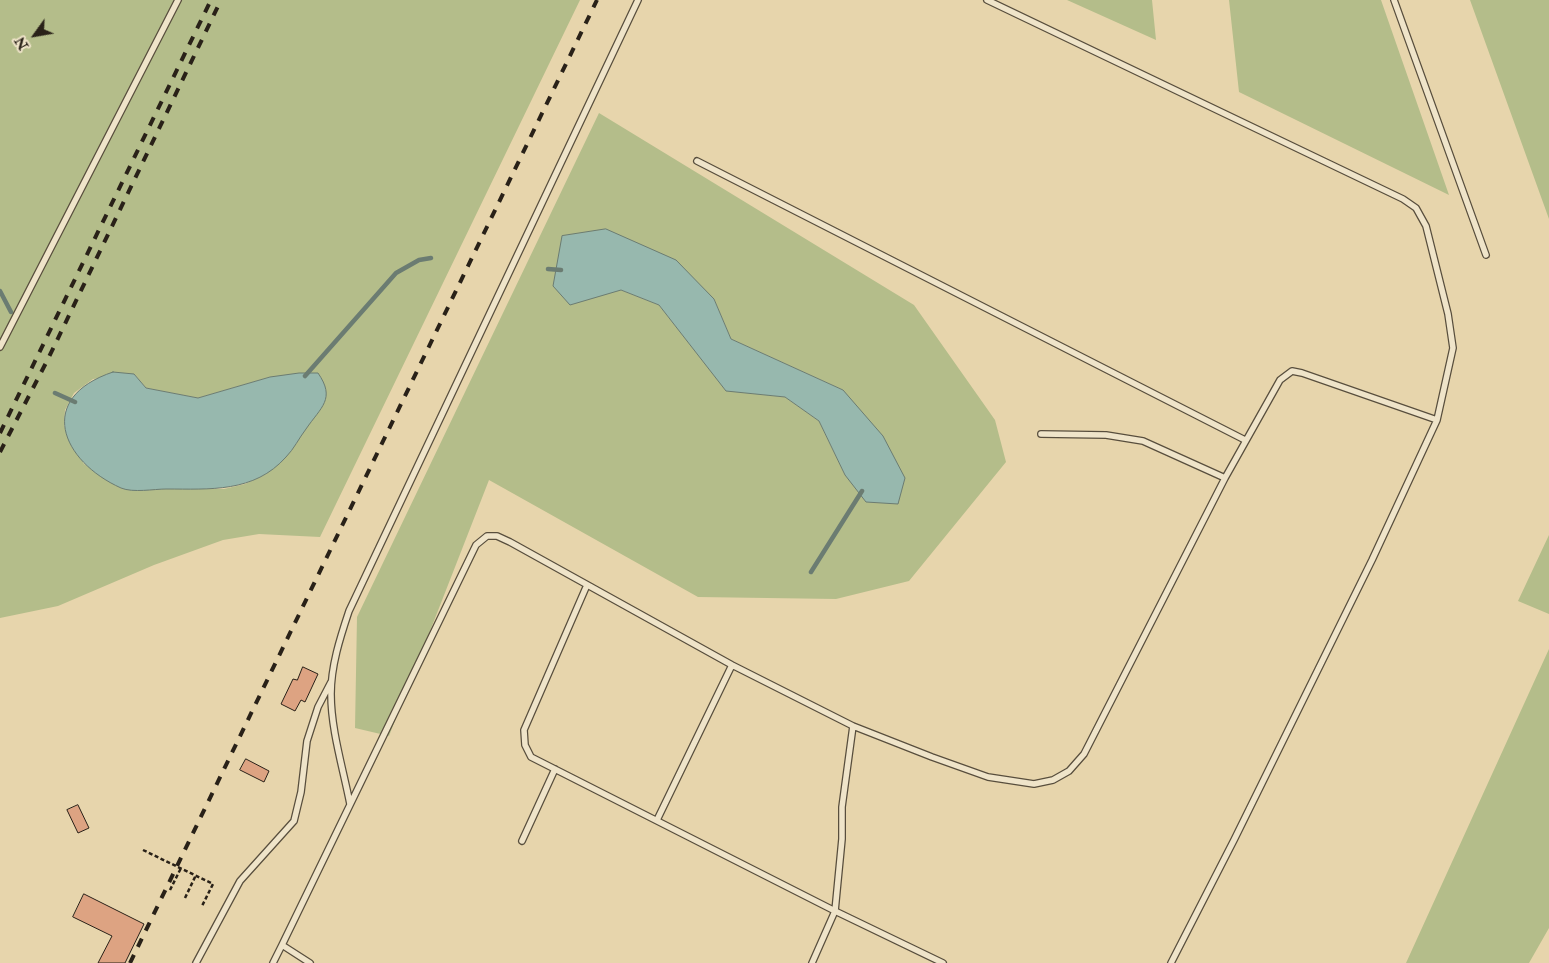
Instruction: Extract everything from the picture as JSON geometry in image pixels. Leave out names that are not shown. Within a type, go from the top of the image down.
[{"type":"lane","points":[[0,347],[178,0]]},
{"type":"lane","points":[[350,805],[333,717],[333,678],[339,642],[358,590],[638,0]]},
{"type":"lane","points":[[987,0],[1403,199],[1416,208],[1426,226],[1448,314],[1453,348],[1437,420],[1368,568],[1234,840],[1170,963]]},
{"type":"lane","points":[[1394,0],[1486,255]]},
{"type":"lane","points":[[697,161],[1245,440]]},
{"type":"lane","points":[[273,963],[476,545],[486,536],[497,536],[732,665],[853,726],[979,774],[1015,783],[1034,784],[1053,780],[1069,771],[1084,754],[1225,478],[1280,380],[1292,371],[1302,372],[1437,420]]},
{"type":"lane","points":[[1041,434],[1106,435],[1143,442],[1225,478]]},
{"type":"lane","points":[[587,585],[524,730],[525,745],[531,756],[835,912],[943,963]]},
{"type":"lane","points":[[657,820],[732,665]]},
{"type":"lane","points":[[196,963],[240,881],[294,821],[301,792],[311,724],[333,678]]},
{"type":"lane","points":[[812,963],[835,912],[842,839],[842,807],[853,726]]},
{"type":"lane","points":[[522,841],[555,769]]},
{"type":"lane","points":[[282,945],[310,963]]},
{"type":"path","points":[[143,850],[213,884],[202,906]]},
{"type":"path","points":[[170,890],[181,868]]},
{"type":"path","points":[[185,898],[196,875]]},
{"type":"green space","points":[[0,0],[580,0],[320,537],[259,534],[223,540],[154,565],[58,606],[0,618]],"holes":[[[134,374],[146,388],[198,398],[270,377],[266,474],[245,484],[224,489],[123,489],[84,464],[64,426],[65,410],[74,393],[93,379]]]},
{"type":"green space","points":[[1067,0],[1152,0],[1156,40]]},
{"type":"green space","points":[[1229,0],[1381,0],[1449,195],[1239,92]]},
{"type":"green space","points":[[1470,0],[1549,0],[1549,219]]},
{"type":"green space","points":[[599,113],[914,305],[995,420],[1006,462],[909,581],[836,599],[698,597],[489,480],[389,736],[355,728],[357,617]],"holes":[[[621,290],[714,299],[731,339],[843,390],[845,475],[819,421],[785,397],[726,390],[659,305]]]},
{"type":"green space","points":[[1549,535],[1549,614],[1518,601]]},
{"type":"green space","points":[[1549,649],[1549,928],[1529,963],[1406,963]]},
{"type":"water","points":[[606,229],[676,260],[714,299],[731,339],[843,390],[883,436],[905,478],[898,504],[866,502],[845,475],[819,421],[785,397],[726,391],[659,305],[621,290],[570,305],[553,286],[562,236]]},
{"type":"water","points":[[113,372],[134,374],[146,388],[198,398],[270,377],[299,373],[318,373],[326,390],[326,396],[321,408],[289,454],[273,469],[260,477],[246,483],[215,488],[131,490],[121,488],[100,476],[83,462],[72,446],[65,430],[65,413],[73,397],[88,383]]},
{"type":"building","points":[[303,667],[318,674],[305,702],[301,700],[295,711],[281,704],[293,679],[297,680]]},
{"type":"building","points":[[246,759],[269,771],[264,782],[240,770]]},
{"type":"building","points":[[78,805],[89,828],[78,833],[67,810]]},
{"type":"building","points":[[84,894],[144,924],[125,963],[98,963],[112,936],[73,917]]},
{"type":"waterway","points":[[305,376],[396,273],[419,260],[431,258]]},
{"type":"waterway","points":[[548,269],[561,270]]},
{"type":"waterway","points":[[0,291],[11,312]]},
{"type":"waterway","points":[[55,393],[75,402]]},
{"type":"waterway","points":[[811,572],[862,491]]},
{"type":"railway","points":[[0,433],[211,0]]},
{"type":"railway","points":[[0,452],[48,359],[221,0]]},
{"type":"railway","points":[[130,963],[597,0]]}]
